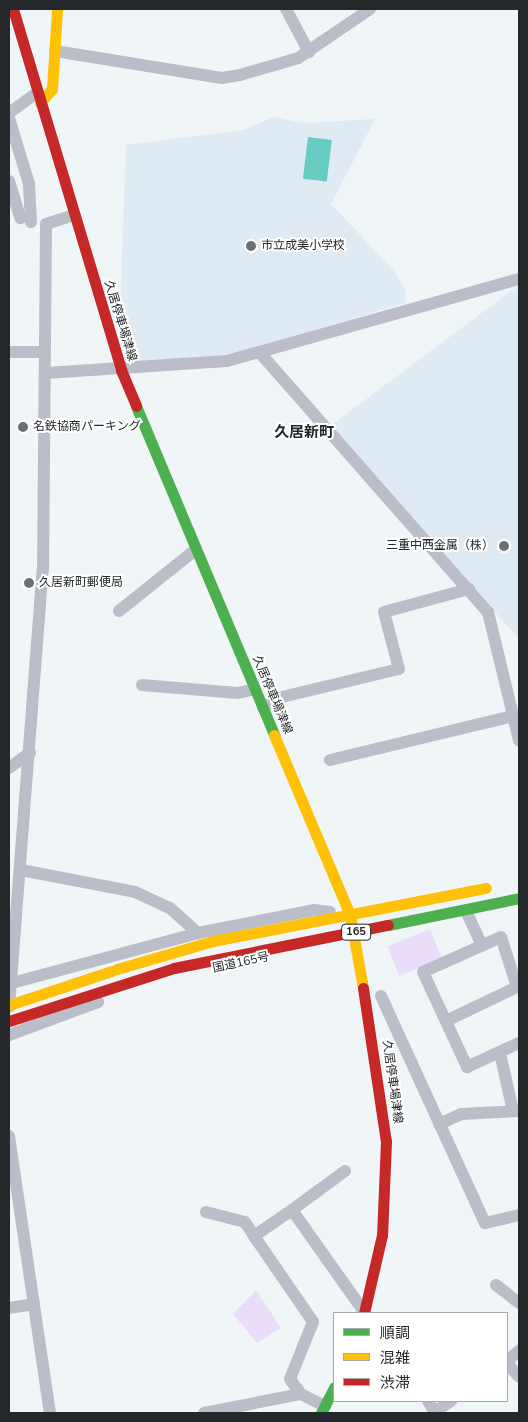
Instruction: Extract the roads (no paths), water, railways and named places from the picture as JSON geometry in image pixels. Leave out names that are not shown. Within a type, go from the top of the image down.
[{"type":"main road","name":"久居停車場津線","points":[[13,9],[73,216],[121,370],[194,551],[255,689],[350,915],[352,936],[381,1084],[386,1141],[382,1235],[364,1312]]},
{"type":"main road","points":[[38,98],[52,89],[57,9]]},
{"type":"main road","name":"国道165号","points":[[9,1005],[112,971],[205,944],[502,885]]},
{"type":"main road","name":"国道165号","points":[[472,908],[519,898]]},
{"type":"main road","name":"国道165号","points":[[9,1021],[115,985],[174,968],[352,936]]},
{"type":"main road","points":[[323,1410],[333,1389]]},
{"type":"street","points":[[286,9],[309,52]]},
{"type":"street","points":[[55,51],[222,78],[282,64],[309,52],[370,9]]},
{"type":"street","points":[[9,113],[38,98]]},
{"type":"street","points":[[9,118],[29,184],[20,218]]},
{"type":"street","points":[[9,181],[20,218]]},
{"type":"street","points":[[20,218],[46,224],[73,216]]},
{"type":"street","points":[[9,1010],[43,570],[46,224]]},
{"type":"street","points":[[46,373],[202,364],[261,354],[519,279]]},
{"type":"street","points":[[9,352],[45,352]]},
{"type":"street","points":[[261,354],[469,589],[495,628],[519,740]]},
{"type":"street","points":[[119,612],[194,551]]},
{"type":"street","points":[[263,708],[282,697],[399,669],[384,612],[469,589]]},
{"type":"street","points":[[142,685],[238,693],[255,689]]},
{"type":"street","points":[[330,760],[513,716]]},
{"type":"street","points":[[9,768],[30,753]]},
{"type":"street","points":[[21,870],[135,892],[170,908],[198,933]]},
{"type":"street","points":[[472,908],[482,945]]},
{"type":"street","name":"国道165号","points":[[9,1035],[105,999],[205,970],[352,936],[437,923],[472,908]]},
{"type":"street","name":"国道165号","points":[[12,982],[198,933],[314,910],[350,915]]},
{"type":"street","points":[[446,1021],[517,987],[501,937],[423,972],[467,1067],[519,1043]]},
{"type":"street","points":[[381,996],[485,1223],[519,1215]]},
{"type":"street","points":[[439,1124],[460,1114],[516,1111],[500,1052]]},
{"type":"street","points":[[9,1136],[50,1413]]},
{"type":"street","points":[[254,1236],[345,1171]]},
{"type":"street","points":[[292,1210],[363,1312]]},
{"type":"street","points":[[206,1212],[245,1222],[313,1322],[290,1379],[301,1394],[323,1410]]},
{"type":"street","points":[[496,1286],[519,1303]]},
{"type":"street","points":[[9,1308],[34,1304]]},
{"type":"street","points":[[508,1361],[519,1351]]},
{"type":"street","points":[[508,1363],[519,1377]]},
{"type":"street","points":[[204,1413],[264,1408],[301,1394]]},
{"type":"street","points":[[434,1412],[449,1402]]},
{"type":"place","name":"市立成美小学校","points":[[251,246]]},
{"type":"place","name":"名鉄協商パーキング","points":[[23,427]]},
{"type":"place","name":"三重中西金属（株）","points":[[504,546]]},
{"type":"place","name":"久居新町郵便局","points":[[29,583]]},
{"type":"district","name":"久居新町","points":[[304,433]]}]
